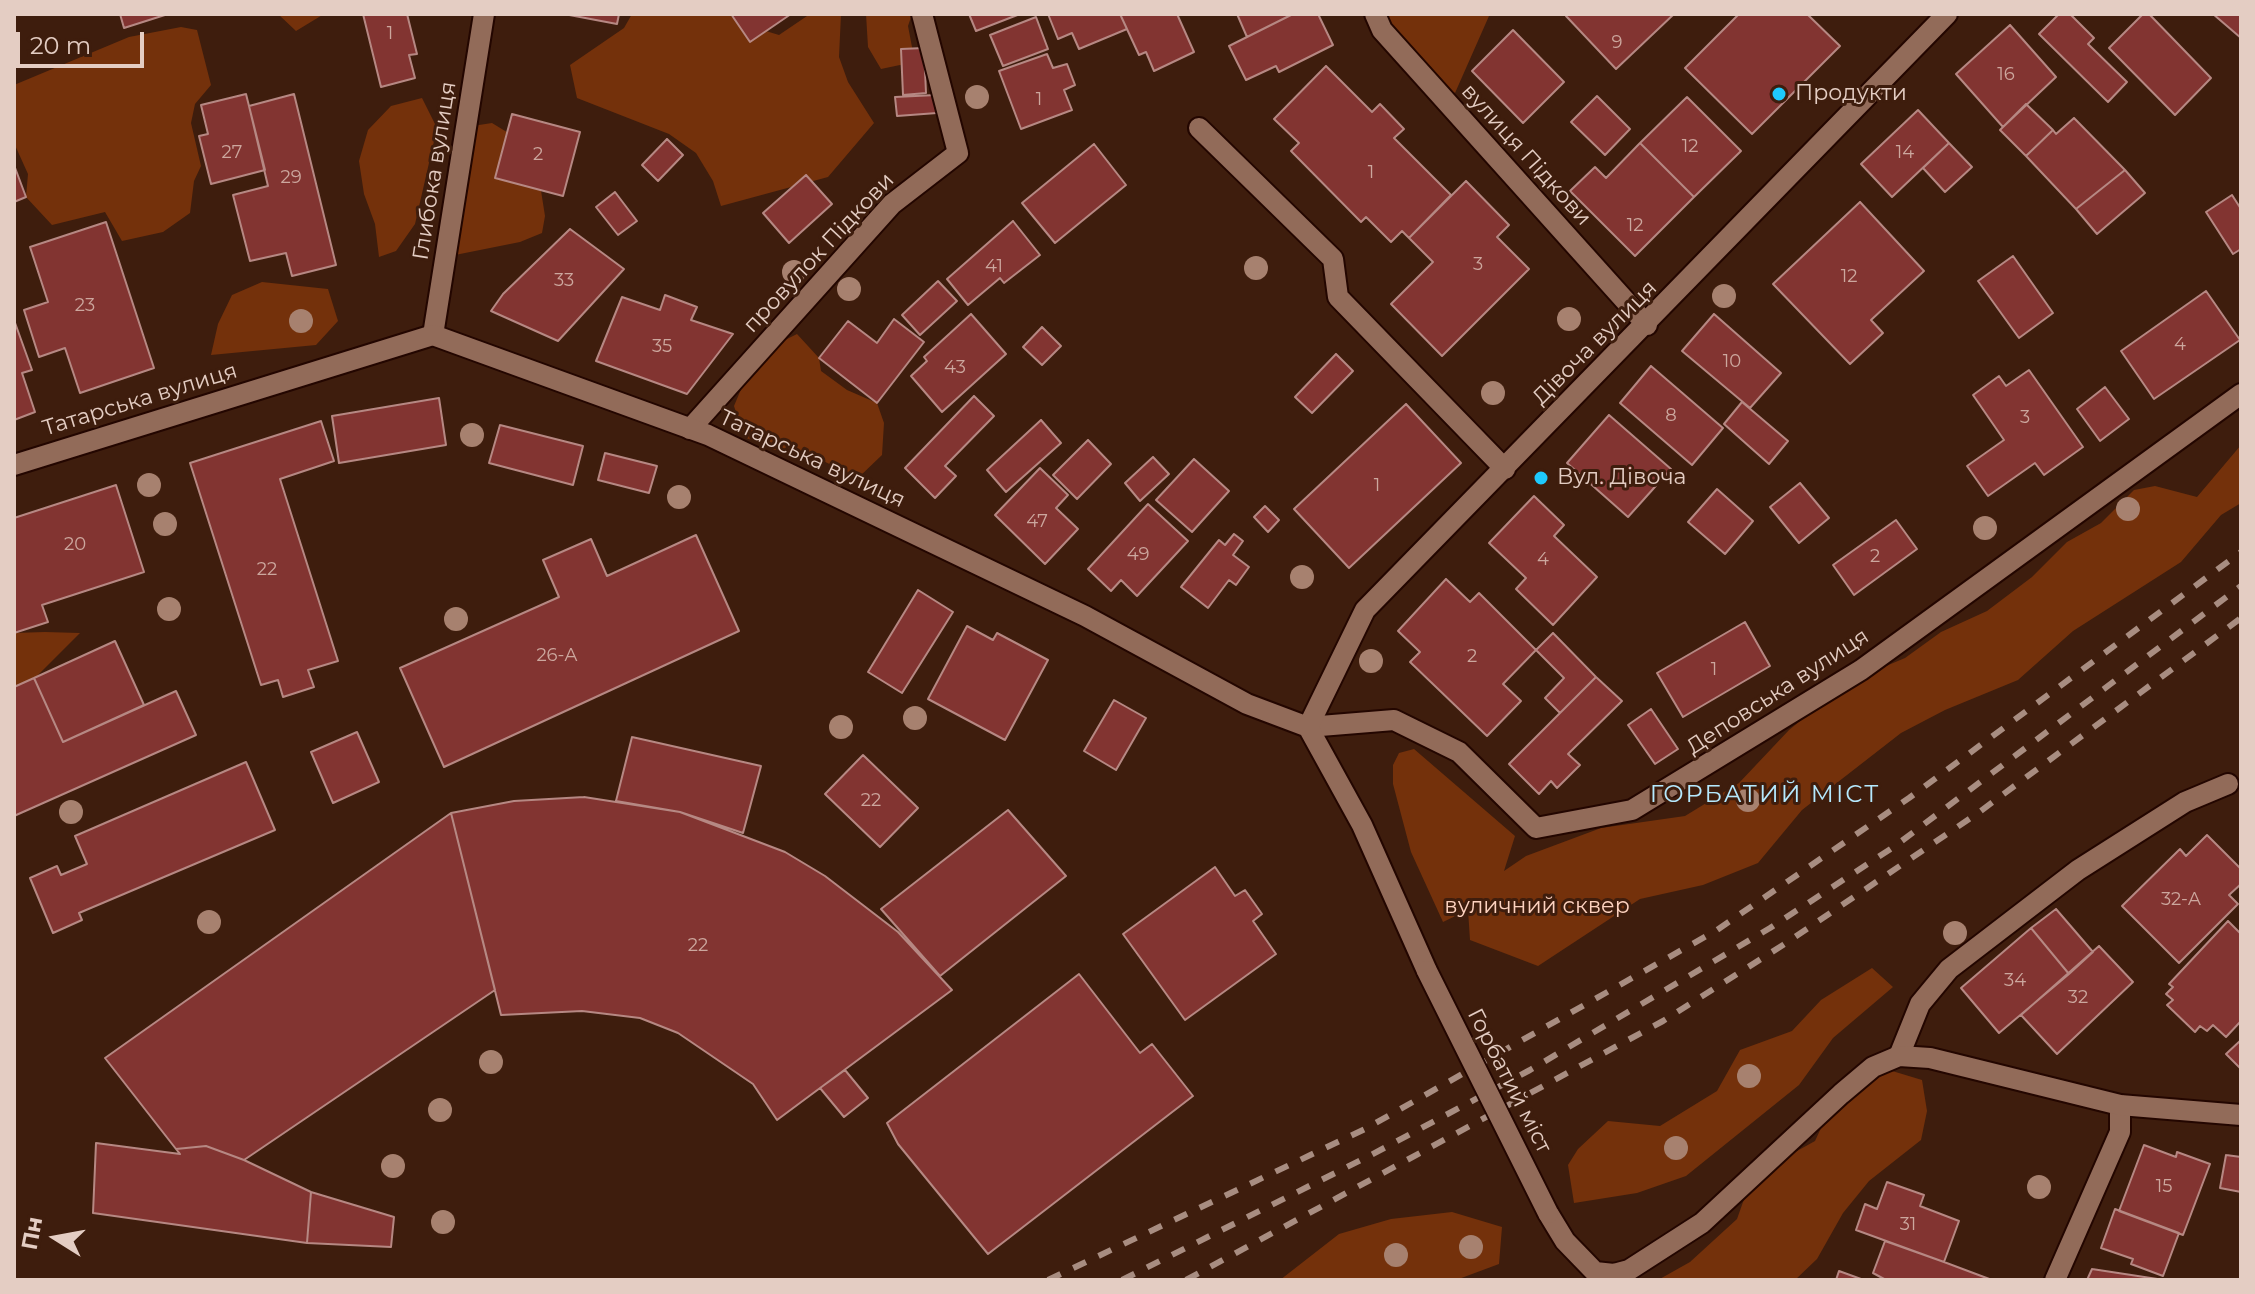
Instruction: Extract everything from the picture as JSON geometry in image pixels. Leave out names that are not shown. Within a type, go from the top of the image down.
[{"type":"main road","name":"Глибока вулиця","points":[[433,335],[484,14]]},
{"type":"main road","name":"провулок Підкови","points":[[690,429],[892,204],[958,153],[922,14]]},
{"type":"main road","name":"вулиця Підкови","points":[[1375,14],[1382,30],[1647,325]]},
{"type":"main road","name":"Дівоча вулиця","points":[[1308,727],[1365,610],[1647,325],[1947,14]]},
{"type":"main road","points":[[1199,128],[1333,259],[1338,297],[1505,469]]},
{"type":"main road","name":"Татарська вулиця","points":[[14,465],[433,335],[690,429],[1085,616],[1247,704],[1308,727]]},
{"type":"main road","name":"Деповська вулиця","points":[[1308,727],[1394,720],[1459,752],[1536,828],[1632,810],[1861,670],[2241,394]]},
{"type":"main road","name":"Горбатий міст","points":[[1308,727],[1362,825],[1427,971],[1548,1213],[1590,1276]]},
{"type":"main road","points":[[1899,1056],[1920,1004],[1949,969],[2078,870],[2185,802],[2228,784]]},
{"type":"main road","points":[[1590,1276],[1629,1270],[1692,1231],[1873,1067],[1899,1056],[1930,1058],[2120,1105],[2241,1115]]},
{"type":"main road","points":[[2055,1280],[2120,1132],[2120,1105]]},
{"type":"green space","points":[[278,14],[324,14],[296,31]]},
{"type":"green space","points":[[632,14],[727,14],[746,25],[779,35],[810,14],[841,14],[839,57],[848,82],[874,123],[828,177],[721,206],[713,181],[696,153],[669,134],[577,98],[570,65],[624,28]]},
{"type":"green space","points":[[866,14],[912,14],[908,26],[916,68],[900,65],[881,69],[868,47]]},
{"type":"green space","points":[[1376,14],[1489,16],[1455,93],[1442,85]]},
{"type":"green space","points":[[181,27],[197,30],[211,85],[195,104],[191,123],[201,166],[194,181],[190,213],[163,232],[122,241],[105,212],[52,225],[26,197],[28,174],[14,143],[14,85],[129,37]]},
{"type":"green space","points":[[422,98],[437,128],[415,224],[396,251],[379,257],[375,224],[364,194],[359,161],[368,130],[391,106]]},
{"type":"green space","points":[[492,123],[510,134],[539,178],[545,216],[542,233],[520,242],[455,255],[449,176],[453,138],[466,127]]},
{"type":"green space","points":[[262,282],[328,289],[338,321],[316,345],[211,355],[218,324],[232,295]]},
{"type":"green space","points":[[797,334],[819,358],[821,371],[847,390],[877,403],[884,423],[882,455],[858,478],[807,453],[775,450],[744,437],[734,406],[747,375],[767,349]]},
{"type":"green space","name":"вуличний сквер","points":[[2241,445],[2241,503],[2221,515],[2181,562],[2073,631],[2018,680],[1945,710],[1901,733],[1802,810],[1758,863],[1703,885],[1640,899],[1538,966],[1470,940],[1468,910],[1443,922],[1411,852],[1393,784],[1393,765],[1399,753],[1414,749],[1515,836],[1504,871],[1526,856],[1601,828],[1685,816],[1739,783],[1789,730],[1848,682],[1905,658],[1941,632],[1987,611],[2032,577],[2067,542],[2101,523],[2134,490],[2155,486],[2197,497]]},
{"type":"green space","points":[[14,633],[80,633],[32,681],[14,686]]},
{"type":"green space","points":[[1872,968],[1893,987],[1833,1038],[1799,1085],[1686,1176],[1637,1193],[1574,1203],[1568,1165],[1578,1149],[1608,1121],[1660,1126],[1717,1091],[1740,1050],[1792,1031],[1821,1000]]},
{"type":"green space","points":[[1889,1070],[1922,1080],[1927,1111],[1921,1140],[1869,1181],[1843,1213],[1817,1259],[1795,1280],[1658,1280],[1690,1262],[1737,1219],[1748,1188],[1779,1161],[1815,1141],[1827,1115],[1857,1073]]},
{"type":"green space","points":[[1452,1212],[1502,1227],[1499,1264],[1456,1280],[1280,1280],[1339,1234],[1391,1219]]},
{"type":"building","points":[[120,14],[168,14],[124,28]]},
{"type":"building","points":[[363,14],[407,14],[417,54],[409,55],[415,78],[381,87]]},
{"type":"building","points":[[564,14],[619,14],[617,24]]},
{"type":"building","points":[[731,14],[791,14],[750,42]]},
{"type":"building","points":[[969,14],[1020,14],[976,31]]},
{"type":"building","points":[[1048,14],[1120,14],[1127,29],[1079,49],[1072,33],[1058,39]]},
{"type":"building","points":[[1120,14],[1177,14],[1194,52],[1154,71],[1146,52],[1139,55]]},
{"type":"building","points":[[1237,14],[1293,14],[1247,37]]},
{"type":"building","points":[[1293,14],[1318,14],[1333,45],[1279,72],[1276,66],[1246,80],[1229,46]]},
{"type":"building","points":[[1674,14],[1616,69],[1566,16]]},
{"type":"building","points":[[1739,14],[1807,14],[1840,46],[1752,134],[1685,68]]},
{"type":"building","points":[[2059,14],[2070,14],[2094,38],[2088,44],[2127,82],[2108,102],[2039,34]]},
{"type":"building","points":[[2143,14],[2149,14],[2211,78],[2175,115],[2109,48]]},
{"type":"building","points":[[2213,14],[2241,14],[2241,38]]},
{"type":"building","points":[[1036,17],[1048,49],[1003,66],[990,35]]},
{"type":"building","points":[[2010,25],[2056,77],[2003,127],[1956,74]]},
{"type":"building","points":[[1513,30],[1564,82],[1523,123],[1472,71]]},
{"type":"building","points":[[924,48],[926,93],[903,95],[901,49]]},
{"type":"building","points":[[1047,54],[1053,68],[1067,64],[1075,85],[1064,90],[1072,110],[1021,129],[999,71]]},
{"type":"building","points":[[1326,66],[1372,112],[1380,104],[1404,129],[1394,138],[1451,195],[1409,238],[1402,231],[1391,242],[1366,217],[1361,222],[1291,151],[1299,143],[1274,119]]},
{"type":"building","points":[[246,94],[265,170],[211,184],[199,136],[208,134],[201,105]]},
{"type":"building","points":[[294,94],[336,265],[292,276],[286,253],[250,261],[233,195],[268,186],[249,106]]},
{"type":"building","points":[[936,95],[937,113],[897,116],[895,97]]},
{"type":"building","points":[[1597,96],[1630,129],[1605,155],[1571,122]]},
{"type":"building","points":[[1687,97],[1741,151],[1694,197],[1640,143]]},
{"type":"building","points":[[2026,104],[2053,130],[2026,156],[2000,130]]},
{"type":"building","points":[[1918,110],[1949,143],[1892,197],[1861,164]]},
{"type":"building","points":[[512,114],[580,132],[563,196],[495,178]]},
{"type":"building","points":[[2074,118],[2125,170],[2076,209],[2026,156],[2053,130],[2056,134]]},
{"type":"building","points":[[667,139],[683,155],[658,181],[642,165]]},
{"type":"building","points":[[1640,143],[1694,197],[1635,256],[1570,191],[1595,167],[1606,178]]},
{"type":"building","points":[[1949,143],[1972,167],[1945,192],[1923,168]]},
{"type":"building","points":[[1094,144],[1126,185],[1055,243],[1022,203]]},
{"type":"building","points":[[14,165],[26,197],[14,202]]},
{"type":"building","points":[[2125,170],[2145,193],[2097,234],[2076,209]]},
{"type":"building","points":[[806,175],[832,204],[789,243],[763,213]]},
{"type":"building","points":[[1466,181],[1509,225],[1497,237],[1529,269],[1442,356],[1391,304],[1433,262],[1409,238]]},
{"type":"building","points":[[615,192],[637,221],[618,235],[596,207]]},
{"type":"building","points":[[2232,195],[2241,209],[2241,249],[2233,254],[2206,212]]},
{"type":"building","points":[[1860,202],[1924,271],[1871,320],[1883,333],[1850,364],[1773,284]]},
{"type":"building","points":[[1013,221],[1040,255],[1004,283],[1000,278],[968,305],[947,279]]},
{"type":"building","points":[[106,222],[154,368],[80,393],[65,348],[39,357],[24,310],[48,302],[30,247]]},
{"type":"building","points":[[570,229],[624,269],[558,341],[491,311],[503,294]]},
{"type":"building","points":[[2013,256],[2053,313],[2019,338],[1978,281]]},
{"type":"building","points":[[938,281],[957,301],[920,335],[902,315]]},
{"type":"building","points":[[2206,291],[2240,340],[2154,399],[2121,351]]},
{"type":"building","points":[[665,295],[697,307],[691,320],[733,334],[687,394],[596,361],[622,297],[660,310]]},
{"type":"building","points":[[971,314],[1006,354],[942,412],[911,376],[927,361],[924,357]]},
{"type":"building","points":[[1714,314],[1781,373],[1750,408],[1682,351]]},
{"type":"building","points":[[894,319],[924,342],[877,403],[819,358],[848,321],[877,343]]},
{"type":"building","points":[[14,320],[32,370],[22,373],[35,412],[14,420]]},
{"type":"building","points":[[1042,327],[1061,346],[1042,365],[1023,347]]},
{"type":"building","points":[[1336,354],[1353,371],[1312,413],[1295,397]]},
{"type":"building","points":[[1651,366],[1723,428],[1692,465],[1620,403]]},
{"type":"building","points":[[2029,370],[2083,447],[2044,475],[2035,463],[1988,496],[1967,466],[2004,440],[1973,395],[1999,376],[2006,386]]},
{"type":"building","points":[[2105,387],[2129,419],[2100,441],[2077,409]]},
{"type":"building","points":[[974,396],[994,416],[945,466],[956,476],[935,498],[905,468]]},
{"type":"building","points":[[439,398],[446,445],[339,463],[332,416]]},
{"type":"building","points":[[1742,402],[1788,441],[1769,464],[1724,424]]},
{"type":"building","points":[[1406,404],[1461,463],[1349,568],[1294,509]]},
{"type":"building","points":[[1609,415],[1671,469],[1628,517],[1567,463]]},
{"type":"building","points":[[1041,420],[1061,443],[1006,492],[987,470]]},
{"type":"building","points":[[321,421],[334,461],[280,479],[338,661],[308,670],[314,687],[283,697],[278,680],[261,685],[190,463]]},
{"type":"building","points":[[500,425],[583,446],[573,485],[489,463]]},
{"type":"building","points":[[1088,440],[1111,464],[1077,499],[1053,475]]},
{"type":"building","points":[[605,453],[657,466],[649,493],[598,480]]},
{"type":"building","points":[[1153,457],[1169,474],[1140,501],[1125,483]]},
{"type":"building","points":[[1194,459],[1229,491],[1192,532],[1156,500]]},
{"type":"building","points":[[1040,468],[1068,495],[1056,508],[1078,529],[1045,564],[995,515]]},
{"type":"building","points":[[1800,483],[1829,518],[1799,543],[1770,507]]},
{"type":"building","points":[[116,485],[144,572],[42,605],[48,622],[14,633],[14,518]]},
{"type":"building","points":[[1717,489],[1753,521],[1725,554],[1688,522]]},
{"type":"building","points":[[1534,496],[1564,525],[1554,536],[1597,577],[1553,625],[1516,589],[1526,578],[1489,543]]},
{"type":"building","points":[[1148,504],[1188,541],[1137,596],[1121,580],[1111,591],[1088,569]]},
{"type":"building","points":[[1265,506],[1279,520],[1268,532],[1254,517]]},
{"type":"building","points":[[1896,520],[1917,549],[1854,595],[1833,565]]},
{"type":"building","points":[[1234,534],[1243,541],[1233,555],[1249,567],[1236,585],[1229,580],[1208,608],[1181,587],[1219,540],[1225,545]]},
{"type":"building","points":[[696,535],[739,631],[444,767],[400,668],[559,597],[543,560],[591,539],[607,576]]},
{"type":"building","points":[[1446,579],[1470,602],[1479,593],[1536,650],[1503,684],[1521,701],[1487,736],[1410,662],[1420,652],[1398,631]]},
{"type":"building","points":[[918,590],[953,612],[902,693],[868,672]]},
{"type":"building","points":[[1745,622],[1770,666],[1683,717],[1657,673]]},
{"type":"building","points":[[967,626],[993,640],[997,633],[1048,660],[1005,740],[928,699]]},
{"type":"building","points":[[1553,633],[1596,677],[1560,713],[1545,698],[1564,678],[1536,650]]},
{"type":"building","points":[[115,641],[144,705],[63,742],[34,678]]},
{"type":"building","points":[[1596,677],[1622,701],[1568,754],[1580,765],[1557,788],[1551,781],[1539,794],[1509,764]]},
{"type":"building","points":[[34,678],[63,742],[176,691],[196,735],[14,816],[14,687]]},
{"type":"building","points":[[1114,700],[1146,718],[1116,770],[1084,751]]},
{"type":"building","points":[[1651,709],[1678,749],[1655,764],[1628,725]]},
{"type":"building","points":[[357,732],[379,782],[333,803],[311,752]]},
{"type":"building","points":[[632,737],[761,766],[743,833],[680,812],[616,801]]},
{"type":"building","points":[[863,755],[918,808],[880,847],[825,794]]},
{"type":"building","points":[[246,762],[275,830],[79,913],[82,920],[53,933],[30,878],[57,866],[61,875],[87,864],[75,836]]},
{"type":"building","points":[[584,797],[680,812],[785,852],[825,876],[898,932],[952,990],[777,1120],[753,1084],[678,1033],[640,1018],[582,1011],[501,1015],[451,813],[514,801]]},
{"type":"building","points":[[1008,810],[1066,876],[940,976],[881,909]]},
{"type":"building","points":[[451,813],[495,990],[244,1160],[206,1146],[176,1149],[105,1058]]},
{"type":"building","points":[[2207,835],[2241,869],[2241,884],[2229,895],[2238,904],[2179,963],[2122,906],[2180,849],[2186,856]]},
{"type":"building","points":[[1215,867],[1235,896],[1245,890],[1262,914],[1253,921],[1276,954],[1185,1020],[1123,934]]},
{"type":"building","points":[[2056,909],[2093,952],[2069,974],[2031,928]]},
{"type":"building","points":[[2228,921],[2241,934],[2241,1021],[2226,1037],[2213,1025],[2207,1031],[2200,1026],[2195,1032],[2167,1005],[2173,1000],[2166,994],[2173,987],[2169,984]]},
{"type":"building","points":[[2031,928],[2069,974],[1999,1033],[1961,988]]},
{"type":"building","points":[[2099,946],[2133,982],[2057,1054],[2021,1015]]},
{"type":"building","points":[[1079,974],[1140,1053],[1152,1044],[1193,1096],[988,1254],[898,1144],[887,1123]]},
{"type":"building","points":[[2241,1040],[2241,1069],[2226,1054]]},
{"type":"building","points":[[845,1070],[868,1098],[844,1117],[820,1088]]},
{"type":"building","points":[[96,1143],[180,1154],[176,1149],[206,1146],[244,1160],[311,1192],[307,1243],[93,1213]]},
{"type":"building","points":[[2144,1145],[2176,1157],[2177,1152],[2210,1164],[2183,1235],[2119,1211]]},
{"type":"building","points":[[2226,1155],[2241,1157],[2241,1192],[2220,1188]]},
{"type":"building","points":[[1887,1182],[1924,1195],[1920,1206],[1959,1221],[1944,1262],[1856,1230],[1865,1204],[1877,1209]]},
{"type":"building","points":[[311,1192],[394,1217],[391,1247],[307,1243]]},
{"type":"building","points":[[2115,1209],[2179,1233],[2163,1276],[2131,1264],[2133,1259],[2101,1248]]},
{"type":"building","points":[[1885,1241],[1992,1280],[1886,1280],[1873,1273]]},
{"type":"building","points":[[2092,1269],[2164,1280],[2087,1280]]},
{"type":"building","points":[[1839,1271],[1861,1279],[1861,1280],[1836,1280]]},
{"type":"railway","points":[[1048,1280],[1365,1129],[1717,930],[1909,798],[2241,552]]},
{"type":"railway","points":[[1122,1280],[1371,1155],[1530,1070],[1770,928],[1895,846],[2241,586]]},
{"type":"railway","points":[[1186,1280],[1663,1021],[1783,945],[1978,813],[2241,618]]},
{"type":"place","name":"Продукти","points":[[1779,94]]},
{"type":"place","name":"Вул. Дівоча","points":[[1541,478]]},
{"type":"district","name":"ГОРБАТИЙ МІСТ","points":[[1765,795]]}]
